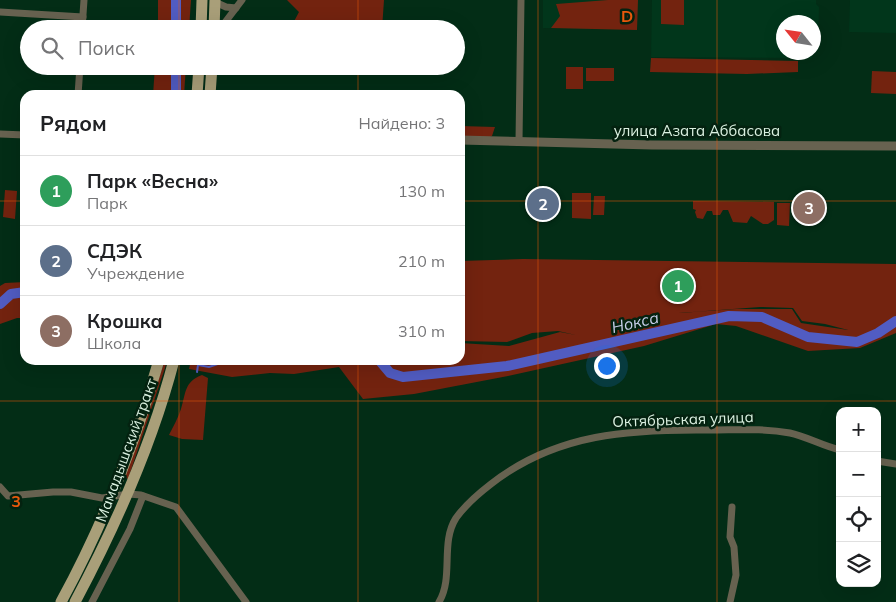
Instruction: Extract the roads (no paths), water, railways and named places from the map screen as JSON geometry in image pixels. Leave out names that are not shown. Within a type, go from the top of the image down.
[{"type":"main road","points":[[201,20],[202,0]]},
{"type":"main road","points":[[214,20],[215,1]]},
{"type":"main road","points":[[197,90],[198,75]]},
{"type":"main road","points":[[210,90],[211,75]]},
{"type":"main road","name":"Мамадышский тракт","points":[[61,602],[88,551],[112,498],[136,433],[157,365]]},
{"type":"main road","name":"Мамадышский тракт","points":[[75,602],[129,494],[173,365]]},
{"type":"street","points":[[83,20],[84,0]]},
{"type":"street","points":[[227,20],[242,0]]},
{"type":"street","points":[[519,141],[521,0]]},
{"type":"street","points":[[215,1],[226,7],[236,8]]},
{"type":"street","points":[[0,12],[83,17]]},
{"type":"street","points":[[78,90],[79,75]]},
{"type":"street","points":[[0,134],[20,135]]},
{"type":"street","name":"улица Азата Аббасова","points":[[465,140],[652,145],[896,146]]},
{"type":"street","name":"Октябрьская улица","points":[[438,602],[443,594],[447,573],[447,549],[455,520],[469,501],[521,462],[578,440],[632,431],[754,428],[792,433],[836,449]]},
{"type":"street","points":[[881,462],[896,464]]},
{"type":"street","points":[[0,487],[8,496],[71,492],[112,498],[129,494],[143,496],[176,507],[246,602]]},
{"type":"street","points":[[92,602],[123,544],[143,496]]},
{"type":"street","points":[[730,602],[736,574],[734,547],[730,536],[732,507]]},
{"type":"waterway","points":[[176,0],[176,20]]},
{"type":"waterway","points":[[176,75],[176,90]]},
{"type":"waterway","name":"Нокса","points":[[0,304],[11,294],[20,293]]},
{"type":"waterway","name":"Нокса","points":[[383,365],[390,373],[403,377],[507,366],[729,316],[762,317],[808,337],[857,342],[878,333],[896,321]]},
{"type":"waterway","points":[[197,372],[198,365]]},
{"type":"waterway","points":[[198,365],[209,367],[215,365]]},
{"type":"place","name":"СДЭК","points":[[543,204]]},
{"type":"place","name":"Крошка","points":[[809,208]]},
{"type":"place","name":"Парк «Весна»","points":[[678,286]]}]
